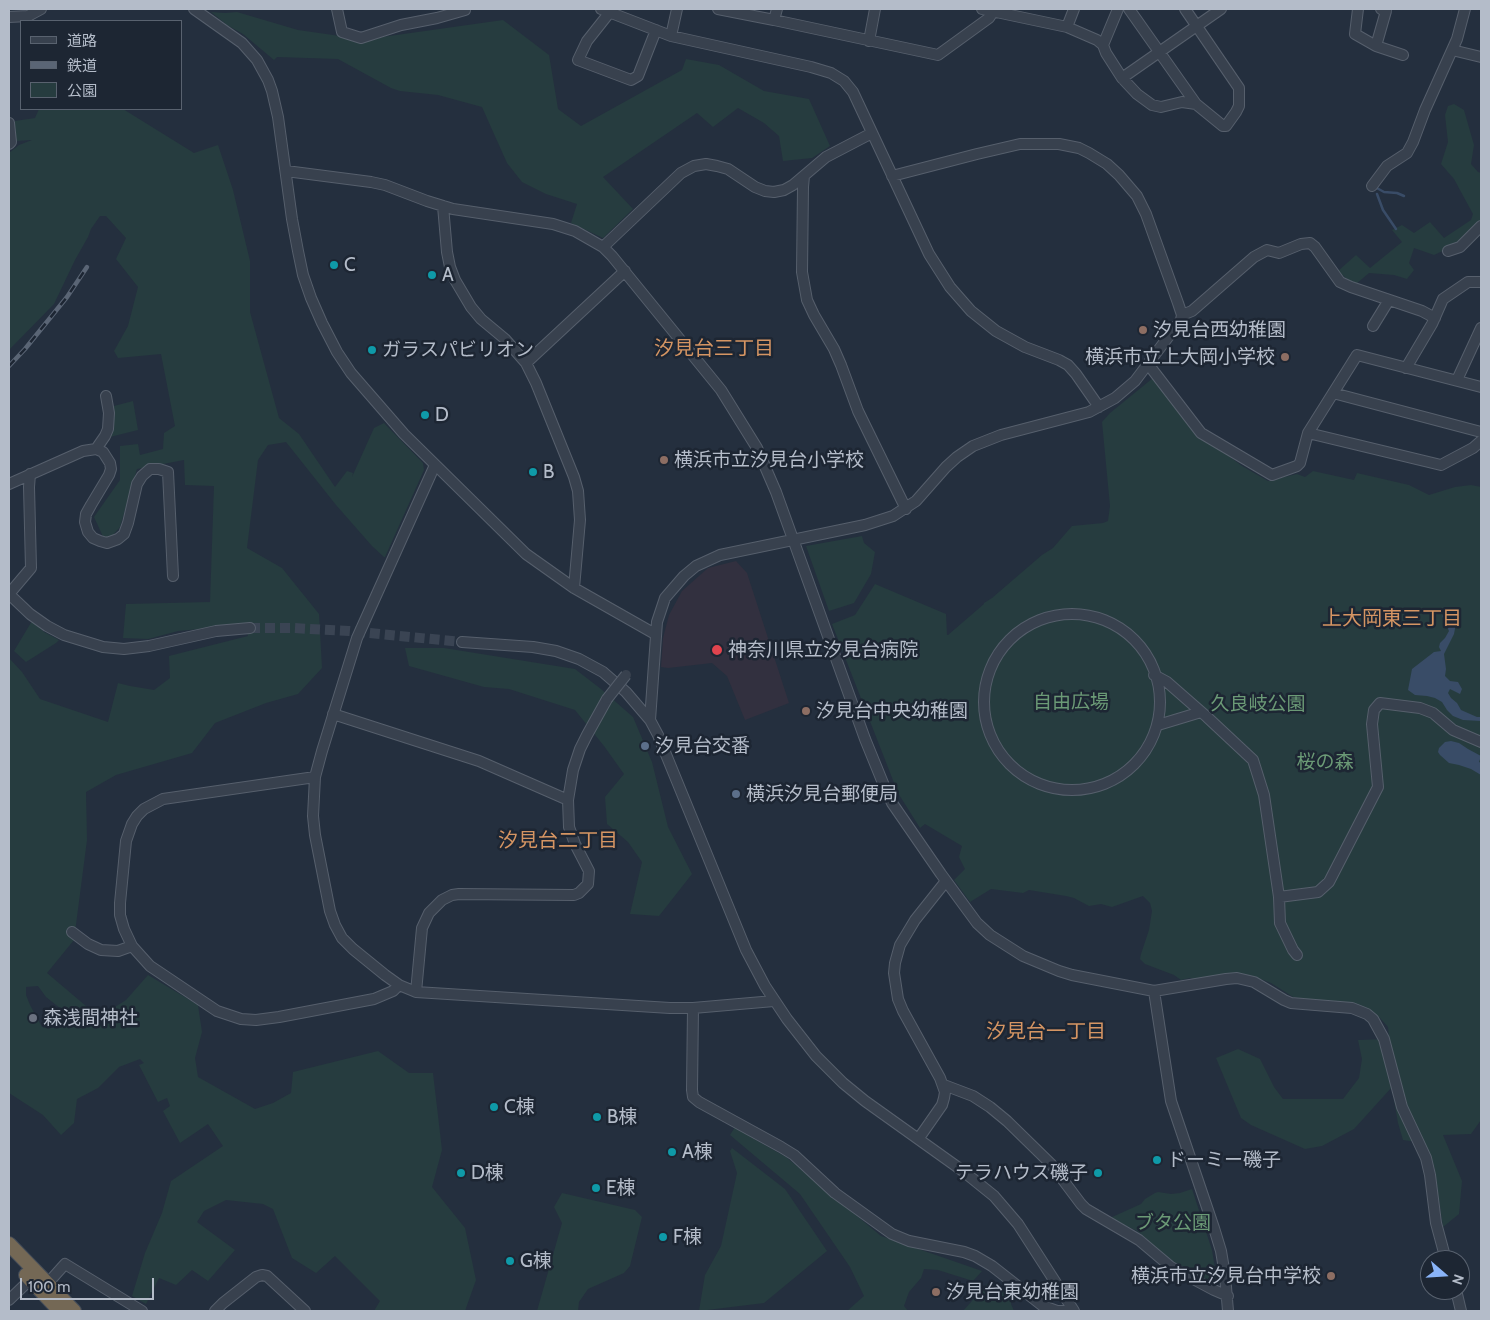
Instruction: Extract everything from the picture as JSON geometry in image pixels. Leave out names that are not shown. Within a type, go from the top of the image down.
[{"type":"highway","points":[[9,1244],[60,1311]]},
{"type":"highway","points":[[9,1256],[34,1276],[48,1283],[74,1311]]},
{"type":"street","points":[[9,17],[28,16],[42,9]]},
{"type":"street","points":[[194,9],[250,50],[270,85],[275,103],[298,252],[311,298],[337,352],[351,373],[404,434],[526,554],[574,588],[656,634]]},
{"type":"street","points":[[337,9],[342,32],[361,38],[401,25],[437,18],[465,9]]},
{"type":"street","points":[[671,36],[677,9]]},
{"type":"street","points":[[718,9],[938,55],[989,18],[994,10]]},
{"type":"street","points":[[774,20],[777,9]]},
{"type":"street","points":[[868,41],[875,9]]},
{"type":"street","points":[[982,9],[994,10],[1067,27],[1097,40],[1103,45],[1122,78],[1137,94],[1152,105],[1161,107],[1182,102],[1196,104]]},
{"type":"street","points":[[1067,27],[1074,9]]},
{"type":"street","points":[[1103,45],[1118,9]]},
{"type":"street","points":[[1129,9],[1196,104],[1222,126],[1226,126],[1236,112],[1240,98],[1239,88],[1186,9]]},
{"type":"street","points":[[1122,78],[1221,9]]},
{"type":"street","points":[[1358,9],[1355,34],[1376,46],[1402,55]]},
{"type":"street","points":[[1376,46],[1386,12],[1381,9]]},
{"type":"street","points":[[1372,186],[1387,166],[1407,153],[1413,142],[1424,110],[1458,39],[1465,9]]},
{"type":"street","points":[[656,30],[638,76],[631,80],[578,60],[587,40],[605,10],[656,30],[671,36],[802,65],[831,73],[844,80],[852,92],[932,260],[959,298],[982,321],[996,331],[1025,347],[1068,365],[1099,408]]},
{"type":"street","points":[[1452,50],[1481,57]]},
{"type":"street","points":[[9,123],[11,142],[9,144]]},
{"type":"street","points":[[604,247],[681,173],[694,166],[706,164],[724,168],[754,187],[774,192],[793,186],[811,168],[826,157],[872,133]]},
{"type":"street","points":[[650,720],[657,622],[665,598],[684,576],[696,566],[720,555],[793,541],[883,520],[906,508],[922,495],[946,467],[973,446],[1001,435],[1099,408],[1135,381],[1181,320],[1182,315],[1146,214],[1137,196],[1107,164],[1090,153],[1059,144],[1020,144],[892,176]]},
{"type":"street","points":[[286,171],[371,182],[385,185],[443,206],[553,224],[575,232],[604,247],[721,390],[747,430],[767,470],[884,788],[892,803],[977,923],[990,935],[1023,956],[1041,965],[1072,975],[1154,991],[1226,978],[1237,978],[1254,982],[1291,1003],[1352,1008],[1367,1014],[1373,1019],[1384,1039],[1402,1107],[1426,1158],[1438,1234],[1443,1250]]},
{"type":"street","points":[[804,176],[802,272],[808,300],[814,315],[834,349],[858,412],[906,508]]},
{"type":"street","points":[[443,206],[448,259],[455,280],[471,307],[526,362],[559,439],[578,491],[580,520],[574,588]]},
{"type":"street","points":[[1448,252],[1460,246],[1481,226]]},
{"type":"street","points":[[1182,315],[1192,311],[1254,257],[1267,250],[1279,253],[1301,244],[1310,243],[1315,247],[1340,282],[1399,302],[1435,318]]},
{"type":"street","points":[[526,362],[625,271]]},
{"type":"street","points":[[1406,368],[1435,318],[1443,299],[1468,282],[1481,282]]},
{"type":"street","points":[[1374,326],[1389,300]]},
{"type":"street","points":[[1456,380],[1481,328]]},
{"type":"street","points":[[1148,364],[1201,433],[1272,474],[1297,466],[1300,463],[1308,433],[1356,355],[1481,387]]},
{"type":"street","points":[[1308,433],[1441,465],[1473,448],[1481,440],[1333,393]]},
{"type":"street","points":[[96,449],[108,429],[109,413],[106,396]]},
{"type":"street","points":[[9,484],[83,451],[96,449],[105,455],[111,469],[86,514],[85,522],[88,532],[93,538],[107,543],[118,540],[124,534],[137,484],[142,476],[150,470],[159,469],[168,472],[173,576]]},
{"type":"street","points":[[435,465],[362,624],[315,777],[313,816],[315,835],[330,911],[342,938],[399,985],[416,992],[660,1008],[693,1008],[774,1001]]},
{"type":"street","points":[[30,474],[31,568],[9,594],[30,614],[47,626],[83,642],[103,647],[124,648],[149,646],[216,631],[250,628]]},
{"type":"street","points":[[1060,613],[1094,617],[1113,624],[1130,639],[1146,660],[1157,683],[1158,725],[1156,733],[1140,763],[1129,773],[1106,786],[1096,789],[1070,792],[1061,790],[1040,783],[1016,768],[995,740],[985,709],[985,692],[988,678],[998,651],[1017,630],[1029,622],[1060,613]]},
{"type":"street","points":[[462,642],[533,647],[556,651],[579,659],[603,672],[626,692],[650,720],[658,735],[746,950],[774,1001],[798,1034],[830,1070],[865,1101],[919,1138],[994,1196],[1018,1224],[1074,1311]]},
{"type":"street","points":[[416,992],[422,928],[433,907],[442,900],[459,894],[574,895],[579,893],[588,884],[589,871],[571,836],[568,815],[568,800],[573,770],[586,735],[607,700],[626,675]]},
{"type":"street","points":[[1154,675],[1167,682],[1253,760],[1264,796],[1280,923],[1297,955]]},
{"type":"street","points":[[1278,897],[1318,892],[1329,882],[1378,787],[1372,724],[1374,710],[1380,704],[1420,708],[1433,714],[1453,730],[1481,742]]},
{"type":"street","points":[[1158,725],[1201,712]]},
{"type":"street","points":[[334,714],[479,761],[568,800]]},
{"type":"street","points":[[315,777],[163,799],[144,809],[137,816],[128,833],[121,890],[120,915],[124,929],[132,946],[150,966],[218,1011],[241,1019],[273,1018],[374,999],[393,991],[399,985]]},
{"type":"street","points":[[919,1138],[942,1105],[944,1084],[898,999],[894,974],[895,963],[900,945],[915,920],[946,881]]},
{"type":"street","points":[[72,932],[88,944],[101,950],[118,952],[132,946]]},
{"type":"street","points":[[1154,991],[1171,1102],[1221,1251],[1228,1296],[1228,1311]]},
{"type":"street","points":[[693,1008],[692,1090],[693,1097],[699,1102],[794,1155],[835,1192],[892,1234],[909,1241],[964,1252],[974,1256],[992,1266],[1043,1306],[1057,1311],[1070,1311]]},
{"type":"street","points":[[944,1084],[973,1096],[1007,1121],[1051,1164],[1086,1209],[1139,1240],[1171,1267],[1228,1296]]},
{"type":"street","points":[[48,1283],[65,1264],[142,1311]]},
{"type":"street","points":[[215,1311],[256,1277],[262,1275],[267,1276],[305,1311]]},
{"type":"street","points":[[9,1300],[34,1276]]},
{"type":"shaded area","name":"神奈川県立汐見台病院","points":[[736,561],[747,573],[789,703],[745,720],[727,676],[712,663],[668,668],[661,667],[663,638],[669,615],[682,591],[708,568]]},
{"type":"green space","points":[[211,12],[237,12],[298,30],[361,40],[503,20],[549,55],[558,109],[581,126],[682,70],[686,59],[719,65],[764,91],[809,99],[830,146],[812,158],[783,161],[779,136],[764,123],[738,108],[713,127],[697,113],[603,177],[633,209],[603,238],[571,223],[577,204],[546,194],[522,182],[507,163],[482,107],[438,95],[400,91],[391,88],[338,59],[277,57],[274,60],[243,34],[227,25]]},
{"type":"green space","points":[[1454,104],[1464,110],[1474,145],[1471,164],[1481,173],[1481,223],[1460,243],[1434,255],[1414,248],[1409,263],[1414,270],[1407,279],[1394,275],[1369,273],[1356,284],[1348,280],[1338,271],[1356,255],[1370,268],[1402,242],[1392,230],[1402,225],[1414,233],[1430,222],[1444,238],[1471,220],[1473,214],[1454,179],[1441,164],[1448,142],[1445,115],[1448,106]]},
{"type":"green space","points":[[39,110],[125,110],[194,153],[218,145],[233,190],[250,261],[250,312],[279,418],[299,434],[335,487],[347,471],[353,473],[352,477],[374,428],[384,423],[423,463],[424,470],[384,557],[336,505],[286,442],[268,445],[258,460],[247,548],[282,568],[319,614],[322,668],[298,694],[266,703],[215,723],[192,753],[116,775],[86,792],[87,840],[74,940],[47,973],[99,1017],[126,1000],[148,975],[198,1005],[202,1032],[195,1058],[198,1077],[255,1109],[273,1103],[291,1093],[293,1072],[378,1051],[409,1073],[433,1073],[442,1150],[432,1187],[465,1228],[476,1280],[465,1311],[374,1311],[380,1301],[335,1256],[316,1273],[292,1258],[273,1209],[263,1204],[226,1200],[204,1211],[197,1222],[235,1250],[208,1281],[192,1270],[176,1285],[159,1278],[146,1304],[132,1296],[145,1253],[162,1213],[171,1181],[223,1146],[208,1124],[180,1143],[163,1111],[170,1106],[167,1098],[158,1102],[139,1065],[144,1063],[140,1059],[119,1067],[98,1088],[77,1099],[74,1123],[61,1135],[43,1115],[9,1093],[9,658],[22,672],[40,699],[108,722],[118,683],[154,690],[170,678],[169,656],[248,636],[245,625],[178,631],[148,639],[123,638],[126,604],[210,602],[214,486],[185,485],[184,460],[137,469],[120,527],[106,543],[94,517],[120,480],[120,446],[138,444],[140,455],[163,449],[164,433],[175,426],[161,354],[118,358],[114,351],[128,326],[138,287],[116,259],[126,238],[106,216],[100,216],[91,229],[54,304],[9,350],[9,153],[19,145],[32,140],[15,141],[15,121],[35,118]],"holes":[[[38,986],[46,997],[65,1012],[61,1028],[42,1027],[30,1005],[26,995],[26,987]]]},
{"type":"green space","name":"久良岐公園","points":[[1153,378],[1192,424],[1213,444],[1242,466],[1268,481],[1297,474],[1305,477],[1313,471],[1354,480],[1357,473],[1409,485],[1429,495],[1455,487],[1471,485],[1481,487],[1481,1120],[1471,1134],[1443,1135],[1462,1181],[1459,1214],[1443,1227],[1434,1166],[1424,1143],[1403,1140],[1392,1087],[1354,1129],[1322,1146],[1305,1149],[1251,1125],[1241,1118],[1216,1058],[1238,1049],[1260,1059],[1274,1087],[1283,1099],[1343,1099],[1359,1078],[1362,1059],[1358,1040],[1389,1039],[1388,1027],[1380,1018],[1367,1008],[1348,1003],[1293,997],[1271,983],[1253,976],[1242,974],[1181,980],[1174,975],[1145,964],[1140,959],[1149,930],[1152,911],[1150,903],[1143,896],[1112,907],[1101,904],[1089,906],[1066,896],[1029,890],[1023,893],[991,889],[970,902],[954,880],[965,869],[959,857],[962,846],[925,824],[920,828],[898,793],[832,624],[855,615],[875,584],[946,614],[948,635],[984,603],[1053,548],[1072,526],[1108,521],[1110,506],[1102,422],[1110,413]]},
{"type":"green space","points":[[133,401],[138,430],[110,437],[114,425],[114,406]]},
{"type":"green space","points":[[862,536],[864,543],[875,552],[871,574],[854,603],[829,611],[806,546]]},
{"type":"green space","points":[[32,621],[44,632],[59,640],[26,662],[14,651]]},
{"type":"green space","points":[[405,648],[444,648],[575,669],[633,717],[652,762],[668,827],[692,874],[659,916],[630,914],[642,862],[628,842],[607,824],[605,797],[624,774],[575,710],[509,689],[484,687],[409,666]]},
{"type":"green space","points":[[735,1127],[786,1157],[881,1236],[982,1271],[973,1281],[938,1270],[924,1269],[921,1278],[909,1292],[904,1306],[908,1311],[847,1311],[864,1296],[850,1267],[800,1194],[730,1135]]},
{"type":"green space","points":[[732,1148],[785,1189],[827,1251],[764,1303],[699,1311],[705,1275],[721,1246],[737,1173],[730,1151]]},
{"type":"green space","name":"ブタ公園","points":[[1192,1189],[1212,1250],[1217,1281],[1212,1283],[1172,1261],[1137,1231],[1110,1218],[1141,1204],[1155,1193],[1171,1194]]},
{"type":"green space","points":[[562,1193],[635,1210],[642,1217],[630,1266],[624,1273],[588,1289],[579,1302],[578,1311],[537,1311],[562,1223],[554,1207]]},
{"type":"green space","points":[[987,1284],[999,1285],[1011,1291],[1011,1304],[1014,1311],[963,1311]]},
{"type":"water","points":[[1445,612],[1456,623],[1454,634],[1444,654],[1445,676],[1450,681],[1458,682],[1462,689],[1460,694],[1450,689],[1448,693],[1461,710],[1481,717],[1481,721],[1463,720],[1453,716],[1442,702],[1435,698],[1415,695],[1408,690],[1412,669],[1434,652],[1441,651],[1440,643],[1449,631],[1442,616]]},
{"type":"water","points":[[1445,742],[1459,743],[1481,756],[1479,762],[1481,763],[1481,775],[1471,769],[1449,763],[1440,755],[1438,752],[1439,748]]},
{"type":"waterway","points":[[1375,187],[1384,192],[1397,193],[1404,196]]},
{"type":"waterway","points":[[1377,194],[1383,210],[1396,229]]},
{"type":"tunnel","points":[[250,628],[349,631],[462,642]]},
{"type":"railway","points":[[9,366],[67,297],[87,267]]},
{"type":"place","name":"C","points":[[334,265]]},
{"type":"place","name":"A","points":[[432,275]]},
{"type":"place","name":"汐見台西幼稚園","points":[[1143,330]]},
{"type":"place","name":"ガラスパビリオン","points":[[372,350]]},
{"type":"place","name":"横浜市立上大岡小学校","points":[[1285,357]]},
{"type":"place","name":"D","points":[[425,415]]},
{"type":"place","name":"横浜市立汐見台小学校","points":[[664,460]]},
{"type":"place","name":"B","points":[[533,472]]},
{"type":"place","name":"神奈川県立汐見台病院","points":[[717,650]]},
{"type":"place","name":"汐見台中央幼稚園","points":[[806,711]]},
{"type":"place","name":"汐見台交番","points":[[645,746]]},
{"type":"place","name":"横浜汐見台郵便局","points":[[736,794]]},
{"type":"place","name":"森浅間神社","points":[[33,1018]]},
{"type":"place","name":"C棟","points":[[494,1107]]},
{"type":"place","name":"B棟","points":[[597,1117]]},
{"type":"place","name":"A棟","points":[[672,1152]]},
{"type":"place","name":"ドーミー磯子","points":[[1157,1160]]},
{"type":"place","name":"D棟","points":[[461,1173]]},
{"type":"place","name":"テラハウス磯子","points":[[1098,1173]]},
{"type":"place","name":"E棟","points":[[596,1188]]},
{"type":"place","name":"F棟","points":[[663,1237]]},
{"type":"place","name":"G棟","points":[[510,1261]]},
{"type":"place","name":"横浜市立汐見台中学校","points":[[1331,1276]]},
{"type":"place","name":"汐見台東幼稚園","points":[[936,1292]]},
{"type":"district","name":"汐見台三丁目","points":[[714,349]]},
{"type":"district","name":"上大岡東三丁目","points":[[1392,619]]},
{"type":"district","name":"汐見台二丁目","points":[[558,841]]},
{"type":"district","name":"汐見台一丁目","points":[[1046,1032]]},
{"type":"park label","name":"自由広場","points":[[1071,702]]},
{"type":"park label","name":"桜の森","points":[[1325,762]]}]
